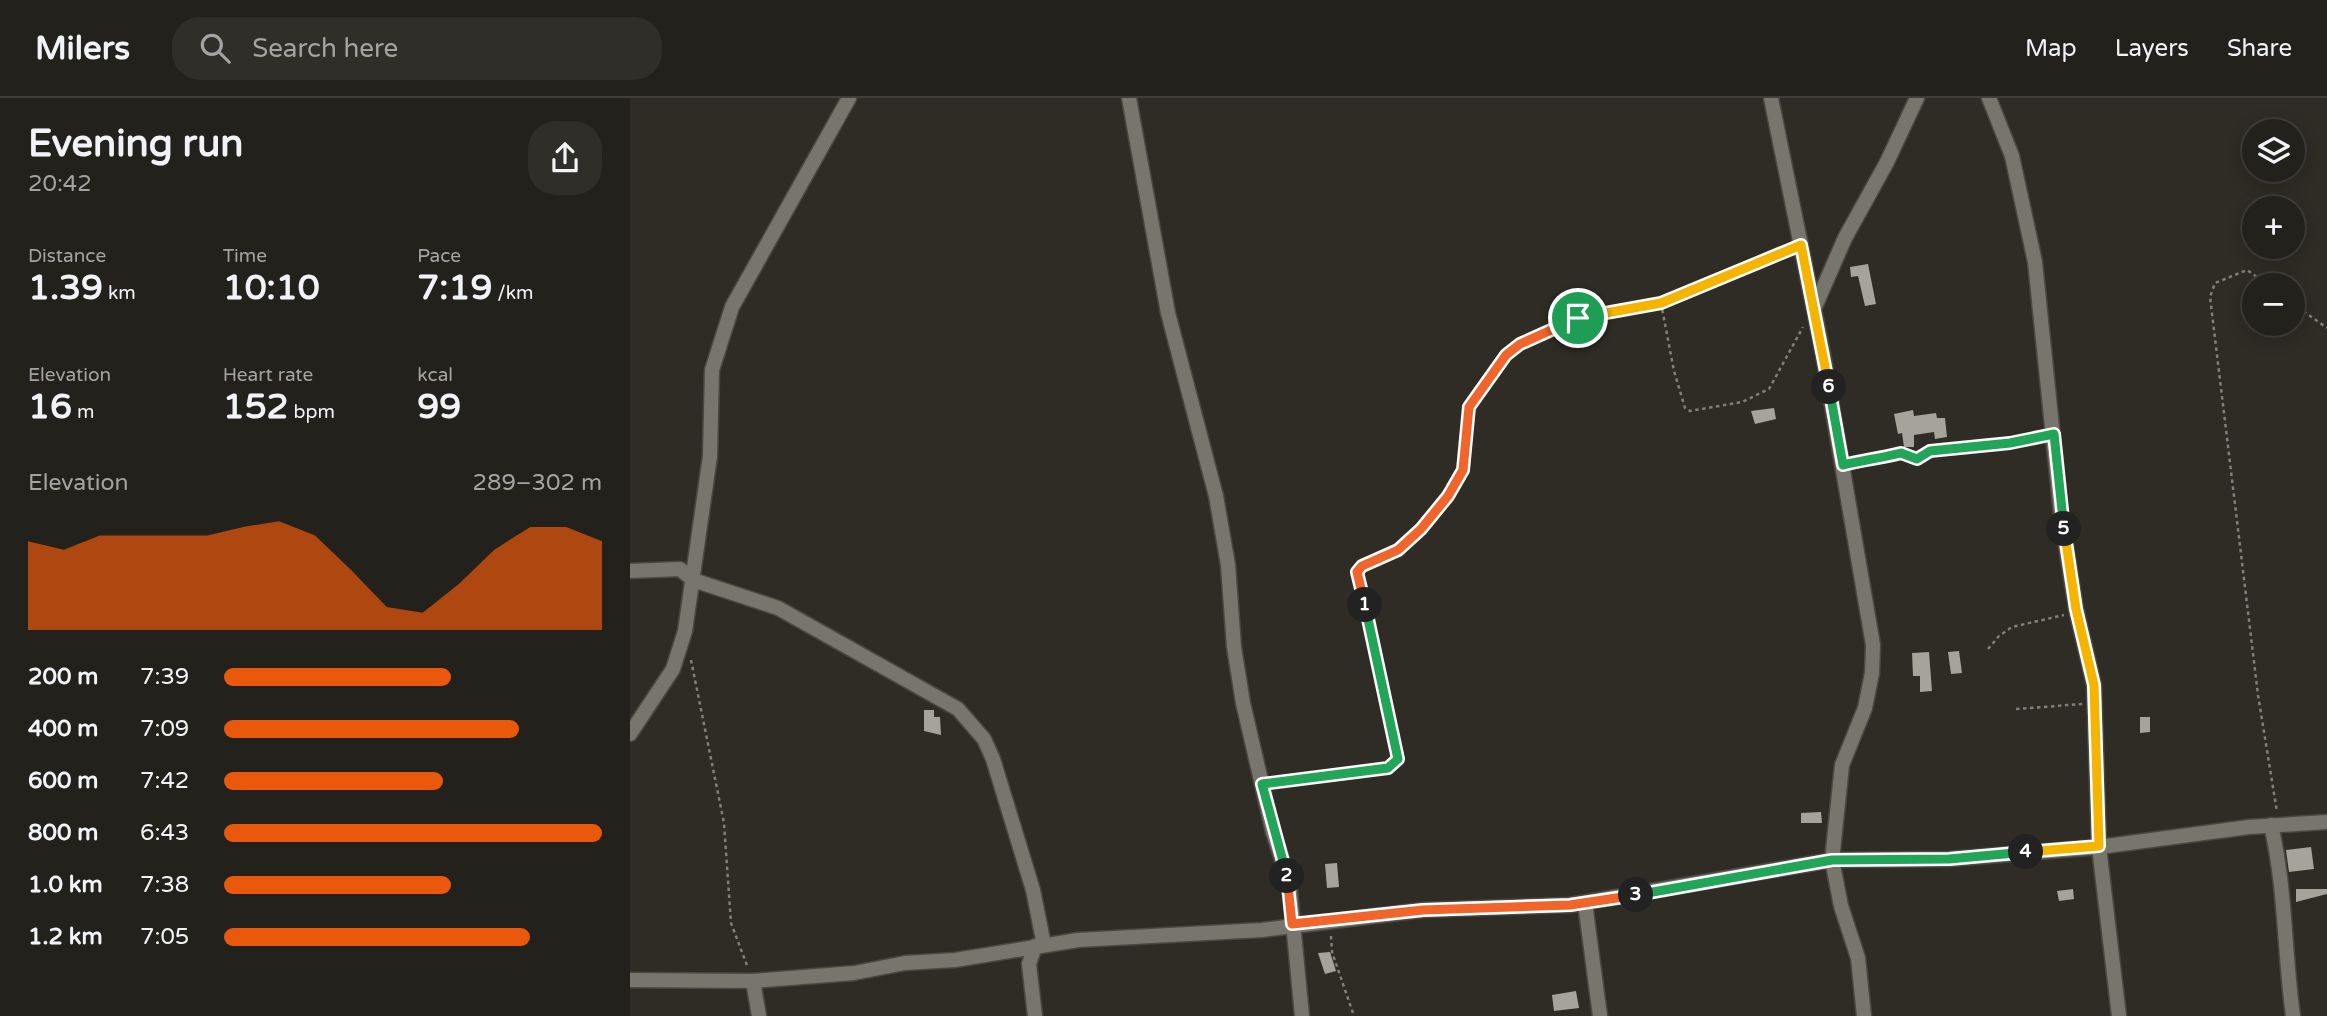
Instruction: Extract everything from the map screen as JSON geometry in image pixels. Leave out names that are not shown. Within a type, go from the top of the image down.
[{"type":"street","points":[[630,734],[673,669],[685,631],[710,456],[712,370],[722,332],[732,307],[849,98]]},
{"type":"street","points":[[1129,98],[1168,313],[1216,496],[1228,565],[1234,647],[1243,703],[1289,881],[1302,1016]]},
{"type":"street","points":[[1772,98],[1814,309],[1874,646],[1865,708],[1842,765],[1832,860],[1841,906],[1858,958],[1864,1016]]},
{"type":"street","points":[[1814,309],[1850,228],[1887,162],[1917,98]]},
{"type":"street","points":[[1989,98],[2012,156],[2035,261],[2061,514],[2076,609],[2091,665],[2096,709],[2099,846],[2119,1016]]},
{"type":"street","points":[[630,571],[669,567],[680,569],[693,580],[796,617],[958,709],[974,724],[984,739],[1005,797],[1033,890],[1039,945],[1028,964],[1035,1016]]},
{"type":"street","points":[[630,980],[753,981],[854,974],[905,963],[955,960],[1039,945],[1262,930],[1292,924],[1423,910],[1585,903],[1832,860],[1949,859],[2099,846],[2205,831],[2327,822]]},
{"type":"street","points":[[2275,825],[2286,907],[2288,982],[2293,1016]]},
{"type":"street","points":[[1585,903],[1600,1016]]},
{"type":"street","points":[[753,981],[759,1016]]},
{"type":"path","points":[[1262,784],[1395,765],[1398,759],[1357,577],[1358,570],[1398,550],[1421,529],[1448,496],[1463,470],[1469,407],[1506,355],[1520,344],[1578,318],[1661,303],[1801,245]]},
{"type":"path","points":[[2251,273],[2247,270],[2216,283],[2210,297],[2275,825]]},
{"type":"path","points":[[1661,303],[1674,371],[1685,408],[1690,411],[1742,402],[1769,389],[1814,309]]},
{"type":"path","points":[[2305,312],[2327,328]]},
{"type":"path","points":[[1843,465],[1868,459],[1885,459],[1901,453],[1917,459],[1930,451],[2010,443],[2054,434]]},
{"type":"path","points":[[1987,649],[2012,627],[2060,616],[2076,609]]},
{"type":"path","points":[[690,649],[694,683],[706,723],[724,823],[731,923],[753,981]]},
{"type":"path","points":[[2016,709],[2082,704],[2096,709]]},
{"type":"path","points":[[1329,920],[1332,952],[1354,1016]]},
{"type":"building","points":[[1868,264],[1876,304],[1865,306],[1858,276],[1851,277],[1850,267]]},
{"type":"building","points":[[1774,408],[1776,419],[1755,424],[1751,411]]},
{"type":"building","points":[[1913,410],[1914,416],[1936,413],[1937,418],[1945,418],[1947,437],[1935,439],[1934,432],[1914,435],[1914,447],[1904,447],[1902,433],[1898,434],[1894,414]]},
{"type":"building","points":[[1959,651],[1962,673],[1951,674],[1948,652]]},
{"type":"building","points":[[1929,652],[1932,691],[1920,692],[1920,676],[1913,676],[1912,653]]},
{"type":"building","points":[[924,710],[934,710],[934,717],[940,717],[941,735],[924,731]]},
{"type":"building","points":[[2140,717],[2150,717],[2150,732],[2140,733]]},
{"type":"building","points":[[1821,812],[1822,823],[1801,823],[1801,813]]},
{"type":"building","points":[[2311,847],[2314,869],[2289,872],[2286,850]]},
{"type":"building","points":[[1337,863],[1339,887],[1327,888],[1325,864]]},
{"type":"building","points":[[2073,889],[2074,899],[2059,901],[2057,891]]},
{"type":"building","points":[[2296,889],[2327,889],[2327,894],[2296,902]]},
{"type":"building","points":[[1330,952],[1336,971],[1325,974],[1318,953]]},
{"type":"building","points":[[1576,991],[1579,1008],[1554,1011],[1552,995]]},
{"type":"route","points":[[1801,245],[1843,465],[1868,459],[1885,459],[1901,453],[1912,460],[1924,457],[1930,451],[2010,443],[2054,434],[2061,514],[2076,609],[2094,685],[2099,846],[1949,859],[1832,860],[1695,886],[1570,905],[1423,910],[1292,924],[1289,881],[1273,832],[1262,784],[1388,768],[1395,765],[1398,759],[1357,572],[1362,566],[1398,550],[1421,529],[1448,496],[1463,470],[1469,407],[1506,355],[1520,344],[1578,318],[1661,303],[1801,245]]}]
